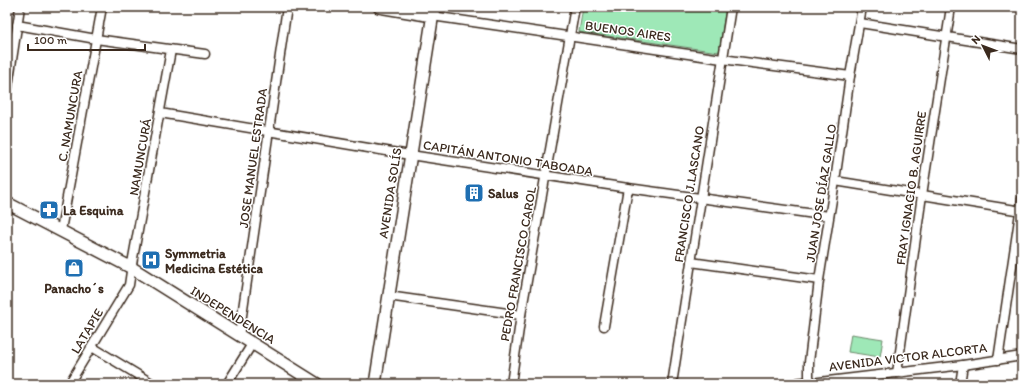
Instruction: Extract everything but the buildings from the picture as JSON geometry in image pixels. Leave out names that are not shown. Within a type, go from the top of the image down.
[{"type":"street","points":[[7,94],[9,62],[20,7]]},
{"type":"street","name":"C. NAMUNCURA","points":[[61,230],[102,7]]},
{"type":"street","name":"JOSE MANUEL ESTRADA","points":[[239,336],[287,7]]},
{"type":"street","name":"BUENOS AIRES","points":[[379,7],[433,11],[570,37],[850,76]]},
{"type":"street","name":"PEDRO FRANCISCO CAROL","points":[[511,384],[521,315],[574,7]]},
{"type":"street","name":"FRANCISCO J.LASCANO","points":[[672,384],[731,7]]},
{"type":"street","name":"JUAN JOSE DÍAZ GALLO","points":[[811,383],[809,376],[809,362],[819,280],[862,7]]},
{"type":"street","name":"FRAY IGNACIO B. AGUIRRE","points":[[897,373],[922,195],[951,7]]},
{"type":"street","name":"AVENIDA SOLÍS","points":[[375,384],[433,11]]},
{"type":"street","points":[[860,23],[1022,49]]},
{"type":"street","points":[[17,25],[96,39],[205,54]]},
{"type":"street","name":"NAMUNCURÁ","points":[[132,268],[171,50]]},
{"type":"street","name":"CAPITÁN ANTONIO TABOADA","points":[[160,113],[410,155],[700,199],[829,216]]},
{"type":"street","points":[[835,181],[1021,211]]},
{"type":"street","points":[[604,326],[628,188]]},
{"type":"street","points":[[998,360],[1022,199]]},
{"type":"street","name":"INDEPENDENCIA","points":[[7,203],[132,268],[317,384]]},
{"type":"street","points":[[691,262],[819,280]]},
{"type":"street","name":"LATAPIE","points":[[69,384],[129,285],[132,268]]},
{"type":"street","points":[[388,296],[521,315]]},
{"type":"street","points":[[227,384],[252,344]]},
{"type":"street","points":[[92,347],[152,384]]},
{"type":"street","name":"AVENIDA VICTOR ALCORTA","points":[[798,384],[963,365],[1022,356]]},
{"type":"street","points":[[960,384],[963,365]]},
{"type":"green space","points":[[583,7],[726,7],[719,52],[579,32]]},
{"type":"green space","points":[[851,334],[883,339],[880,357],[848,352]]},
{"type":"place","name":"Salus","points":[[474,193]]},
{"type":"place","name":"La Esquina","points":[[49,210]]},
{"type":"place","name":"Symmetria Medicina Estética","points":[[151,260]]},
{"type":"place","name":"Panacho´s","points":[[74,268]]}]
